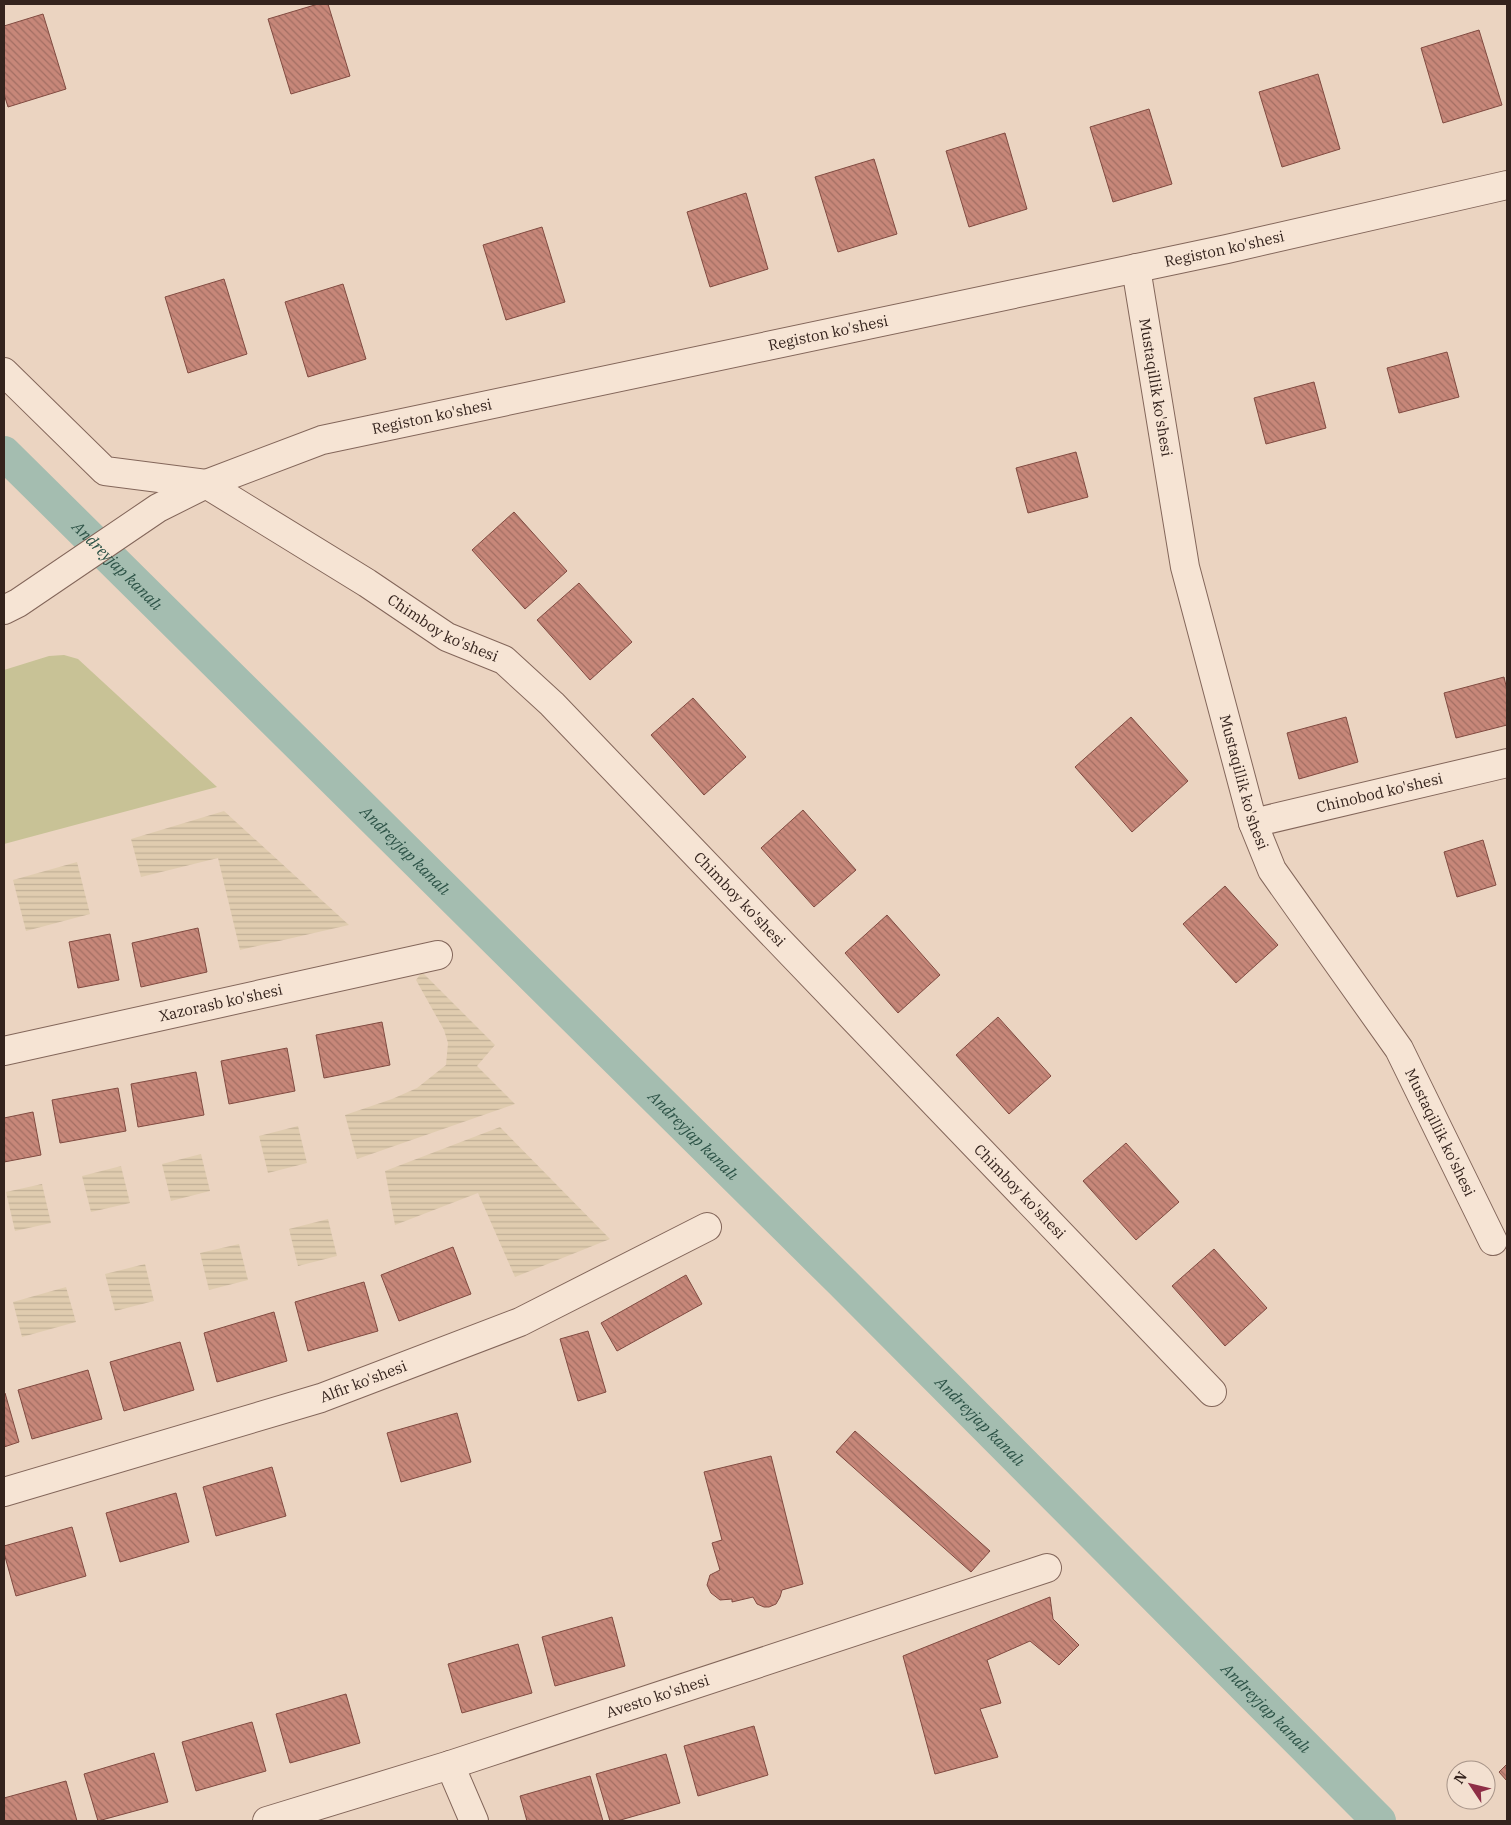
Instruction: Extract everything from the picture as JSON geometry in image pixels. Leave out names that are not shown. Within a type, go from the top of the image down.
[{"type":"street","name":"Registon ko'shesi","points":[[11,607],[158,508],[206,484],[322,440],[1227,250],[1507,184]]},
{"type":"street","name":"Mustaqillik ko'shesi","points":[[1136,268],[1185,567],[1253,823],[1272,870],[1399,1048],[1493,1241]]},
{"type":"street","points":[[4,372],[105,471],[206,484]]},
{"type":"street","name":"Chimboy ko'shesi","points":[[206,484],[367,583],[447,637],[504,660],[552,704],[1212,1392]]},
{"type":"street","name":"Chinobod ko'shesi","points":[[1253,823],[1507,763]]},
{"type":"street","name":"Xazorasb ko'shesi","points":[[4,1052],[438,955]]},
{"type":"street","name":"Alfir ko'shesi","points":[[4,1492],[330,1394],[520,1322],[707,1227]]},
{"type":"street","name":"Avesto ko'shesi","points":[[267,1821],[450,1765],[1047,1568]]},
{"type":"street","points":[[450,1765],[474,1821]]},
{"type":"shaded area","points":[[64,655],[78,659],[217,787],[4,844],[4,670],[49,656]]},
{"type":"shaded area","points":[[224,811],[349,925],[240,950],[218,858],[141,877],[131,839]]},
{"type":"shaded area","points":[[77,862],[90,914],[26,931],[13,880]]},
{"type":"shaded area","points":[[422,972],[495,1045],[477,1066],[515,1104],[357,1159],[345,1115],[392,1099],[417,1088],[446,1065],[448,1043],[444,1030],[416,980]]},
{"type":"shaded area","points":[[298,1126],[307,1163],[268,1173],[259,1136]]},
{"type":"shaded area","points":[[500,1127],[610,1239],[515,1277],[478,1193],[395,1225],[385,1171]]},
{"type":"shaded area","points":[[201,1154],[210,1191],[171,1201],[162,1164]]},
{"type":"shaded area","points":[[121,1166],[130,1203],[91,1212],[82,1176]]},
{"type":"shaded area","points":[[42,1184],[51,1223],[15,1231],[6,1192]]},
{"type":"shaded area","points":[[328,1219],[337,1256],[298,1266],[289,1229]]},
{"type":"shaded area","points":[[239,1244],[248,1280],[209,1290],[200,1253]]},
{"type":"shaded area","points":[[145,1264],[154,1301],[115,1311],[105,1274]]},
{"type":"shaded area","points":[[66,1287],[76,1322],[22,1337],[13,1302]]},
{"type":"building","points":[[318,4],[328,4],[350,76],[291,94],[268,19]]},
{"type":"building","points":[[43,14],[66,89],[8,107],[4,94],[4,26]]},
{"type":"building","points":[[1479,30],[1502,105],[1443,123],[1421,48]]},
{"type":"building","points":[[1318,74],[1340,149],[1282,167],[1259,92]]},
{"type":"building","points":[[1149,109],[1172,184],[1113,202],[1090,127]]},
{"type":"building","points":[[1005,133],[1027,209],[969,227],[946,151]]},
{"type":"building","points":[[874,159],[897,234],[838,252],[815,177]]},
{"type":"building","points":[[746,193],[768,269],[710,287],[687,212]]},
{"type":"building","points":[[542,227],[565,302],[506,320],[483,245]]},
{"type":"building","points":[[224,279],[247,354],[188,373],[165,297]]},
{"type":"building","points":[[343,284],[366,359],[308,377],[285,302]]},
{"type":"building","points":[[1447,352],[1459,397],[1399,413],[1387,368]]},
{"type":"building","points":[[1314,382],[1326,428],[1266,444],[1254,398]]},
{"type":"building","points":[[1076,452],[1088,497],[1028,513],[1016,468]]},
{"type":"building","points":[[514,512],[567,571],[525,609],[472,550]]},
{"type":"building","points":[[579,583],[632,642],[590,680],[537,620]]},
{"type":"building","points":[[1504,677],[1507,690],[1507,725],[1456,738],[1444,693]]},
{"type":"building","points":[[693,698],[746,757],[704,795],[651,735]]},
{"type":"building","points":[[1131,717],[1188,781],[1132,832],[1075,767]]},
{"type":"building","points":[[1346,717],[1358,762],[1299,779],[1287,733]]},
{"type":"building","points":[[803,810],[856,870],[814,907],[761,848]]},
{"type":"building","points":[[1483,840],[1496,885],[1457,897],[1444,852]]},
{"type":"building","points":[[1225,886],[1278,945],[1236,983],[1183,924]]},
{"type":"building","points":[[887,915],[940,975],[898,1013],[845,953]]},
{"type":"building","points":[[198,928],[207,972],[141,987],[132,943]]},
{"type":"building","points":[[110,934],[119,980],[78,988],[69,942]]},
{"type":"building","points":[[998,1017],[1051,1076],[1009,1114],[956,1055]]},
{"type":"building","points":[[382,1022],[390,1065],[324,1078],[316,1035]]},
{"type":"building","points":[[287,1048],[295,1091],[229,1104],[221,1061]]},
{"type":"building","points":[[196,1072],[204,1115],[138,1127],[131,1084]]},
{"type":"building","points":[[118,1088],[126,1131],[60,1143],[52,1100]]},
{"type":"building","points":[[33,1112],[41,1155],[4,1162],[4,1118]]},
{"type":"building","points":[[1126,1143],[1179,1202],[1136,1240],[1083,1181]]},
{"type":"building","points":[[453,1247],[471,1294],[399,1321],[381,1275]]},
{"type":"building","points":[[1214,1249],[1267,1308],[1225,1346],[1172,1286]]},
{"type":"building","points":[[686,1275],[702,1304],[617,1351],[601,1323]]},
{"type":"building","points":[[364,1282],[378,1331],[308,1351],[295,1302]]},
{"type":"building","points":[[274,1312],[287,1361],[217,1382],[204,1333]]},
{"type":"building","points":[[588,1331],[606,1392],[578,1401],[560,1339]]},
{"type":"building","points":[[180,1342],[194,1390],[124,1411],[110,1362]]},
{"type":"building","points":[[88,1370],[102,1419],[32,1439],[18,1390]]},
{"type":"building","points":[[4,1394],[19,1442],[4,1447]]},
{"type":"building","points":[[457,1413],[471,1462],[401,1482],[387,1433]]},
{"type":"building","points":[[855,1431],[990,1551],[971,1572],[836,1452]]},
{"type":"building","points":[[771,1456],[803,1584],[782,1590],[776,1604],[769,1607],[757,1604],[753,1597],[732,1602],[732,1599],[720,1600],[711,1593],[707,1585],[710,1575],[720,1570],[712,1543],[722,1540],[704,1472]]},
{"type":"building","points":[[272,1467],[286,1516],[216,1536],[203,1487]]},
{"type":"building","points":[[176,1493],[189,1542],[120,1562],[106,1513]]},
{"type":"building","points":[[72,1527],[86,1576],[16,1596],[4,1553],[4,1546]]},
{"type":"building","points":[[1050,1597],[1053,1619],[1079,1645],[1059,1665],[1030,1641],[987,1660],[1001,1703],[980,1709],[998,1757],[935,1774],[903,1656]]},
{"type":"building","points":[[612,1617],[625,1666],[555,1686],[542,1637]]},
{"type":"building","points":[[518,1644],[532,1693],[462,1713],[448,1664]]},
{"type":"building","points":[[346,1694],[360,1743],[290,1763],[276,1714]]},
{"type":"building","points":[[252,1722],[266,1771],[196,1791],[182,1742]]},
{"type":"building","points":[[754,1726],[768,1775],[698,1796],[684,1746]]},
{"type":"building","points":[[154,1753],[168,1802],[98,1821],[84,1774]]},
{"type":"building","points":[[666,1754],[680,1803],[617,1821],[610,1821],[596,1774]]},
{"type":"building","points":[[1507,1764],[1507,1781],[1499,1772]]},
{"type":"building","points":[[590,1776],[603,1821],[527,1821],[520,1796]]},
{"type":"building","points":[[66,1781],[77,1821],[4,1821],[4,1798]]},
{"type":"waterway","name":"Andreyjap kanalı","points":[[4,453],[841,1281],[1379,1821]]}]
